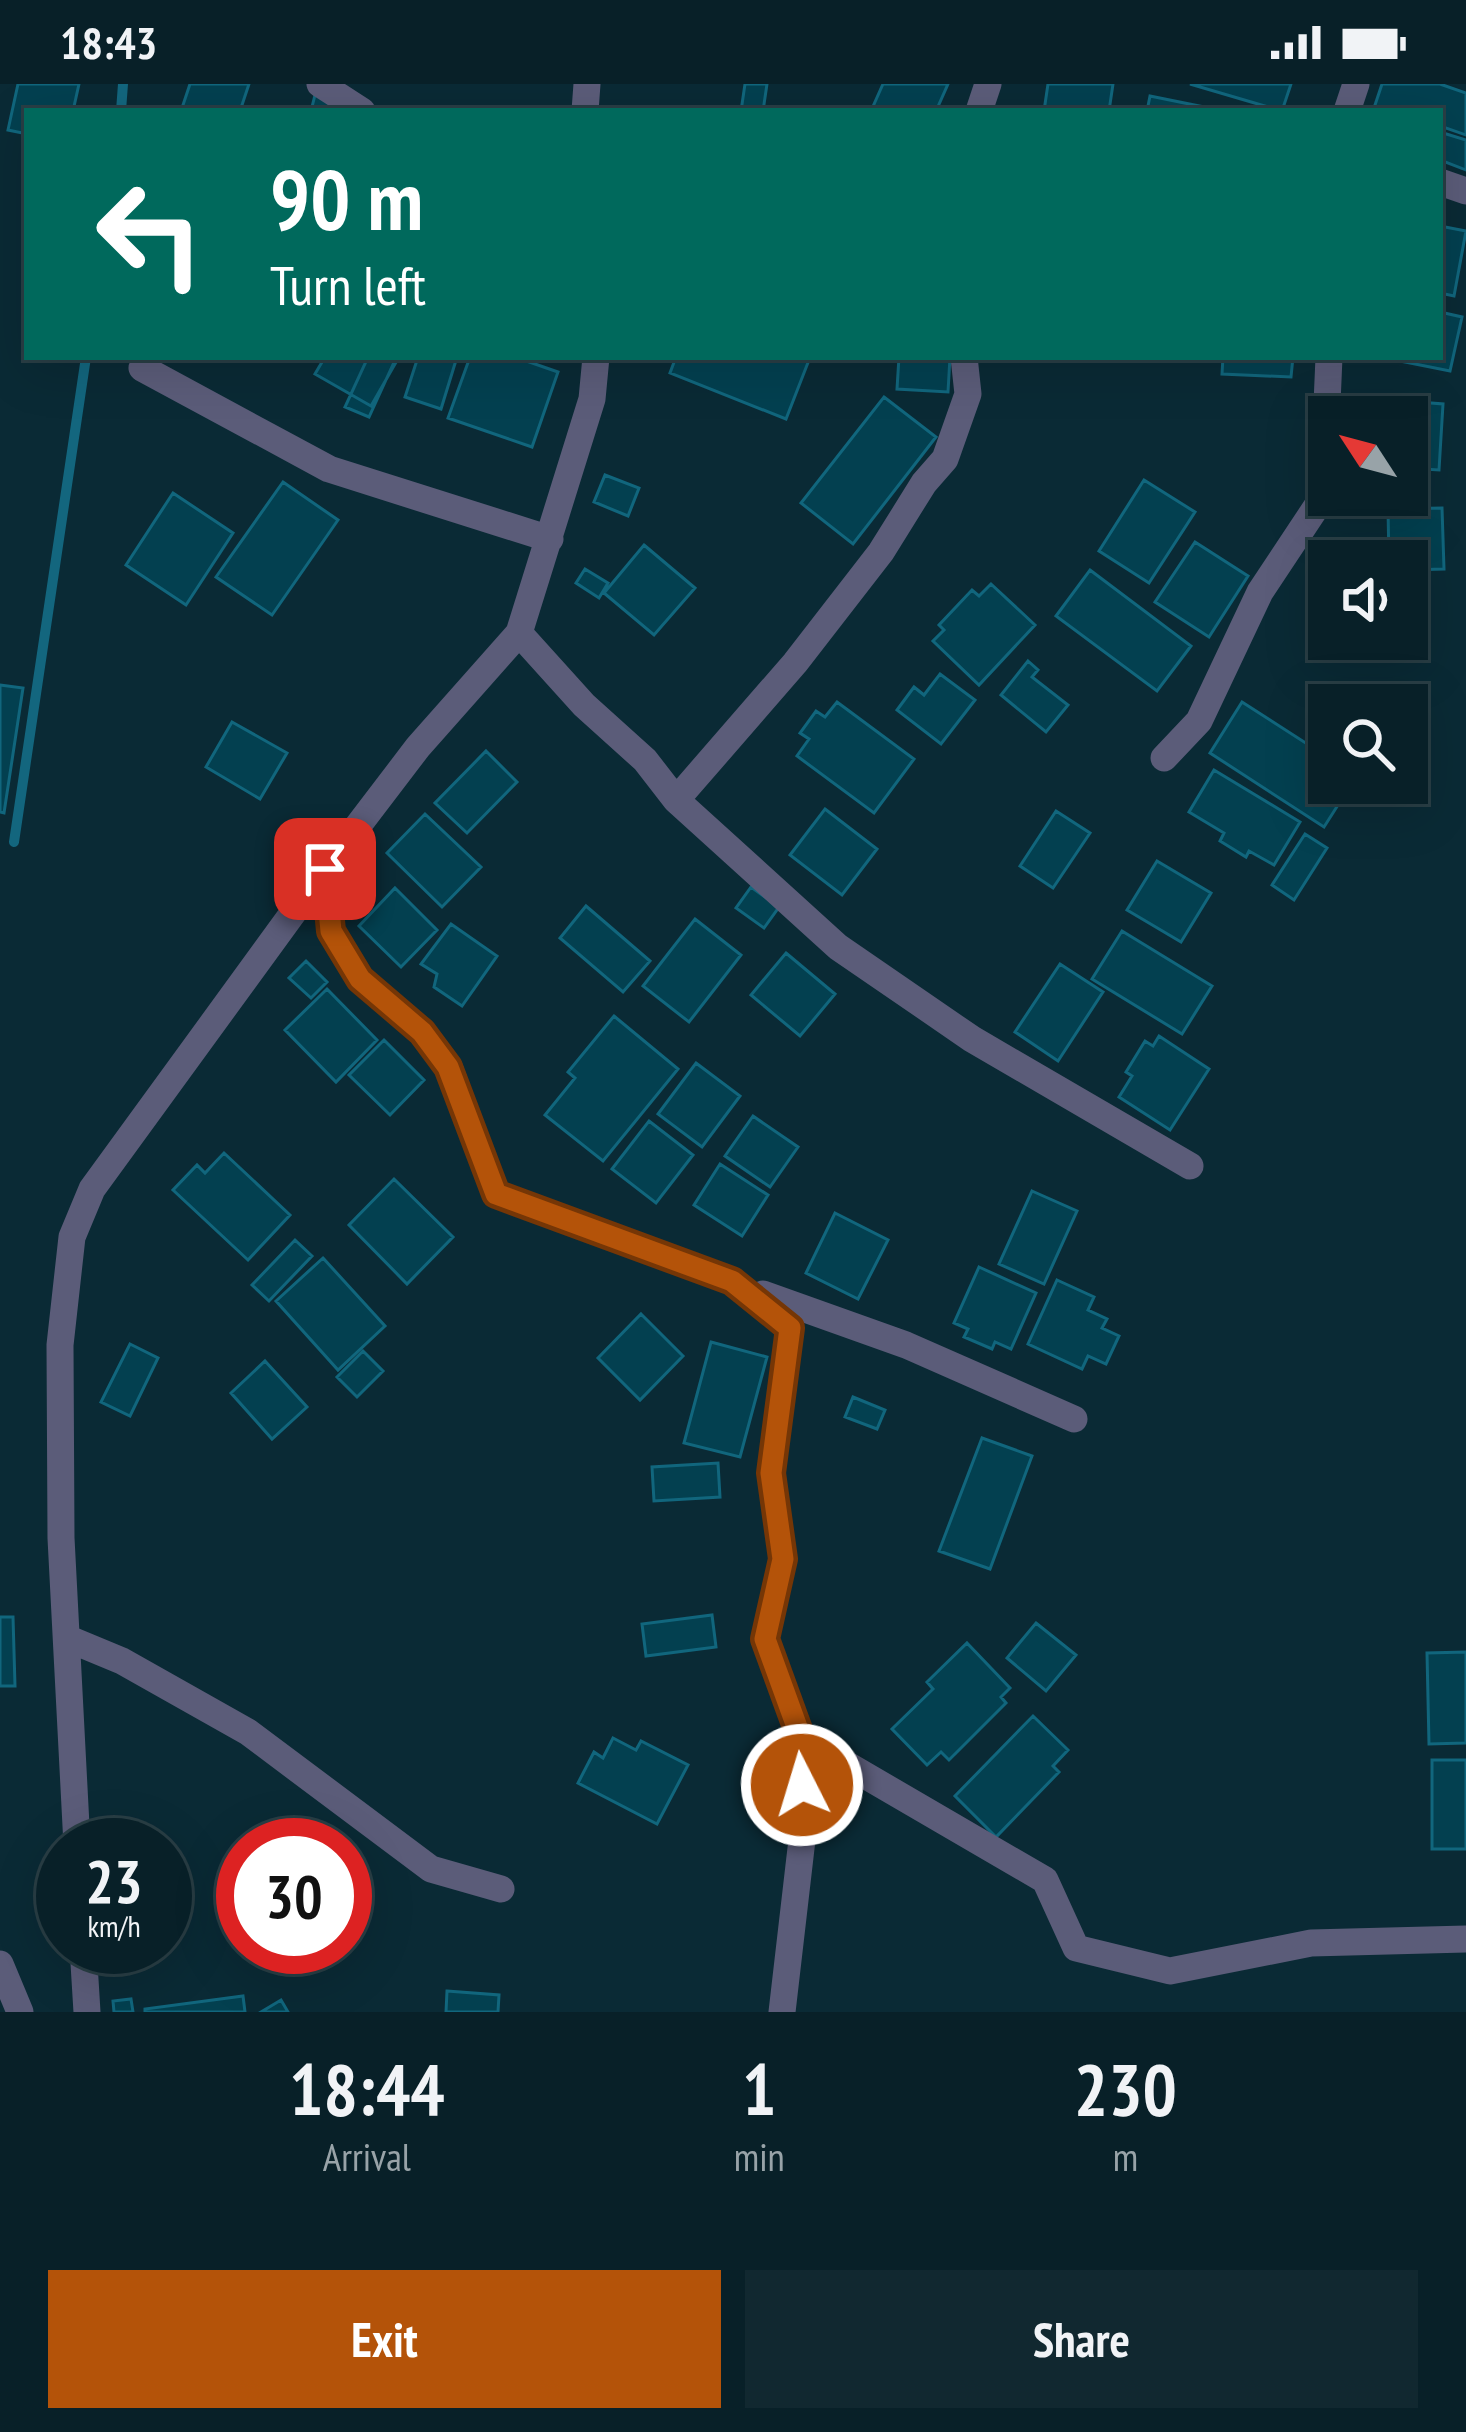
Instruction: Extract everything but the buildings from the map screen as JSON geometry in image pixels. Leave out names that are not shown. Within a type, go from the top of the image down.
[{"type":"street","points":[[320,84],[357,108]]},
{"type":"street","points":[[76,1818],[61,1538],[60,1345],[72,1237],[92,1189],[279,931],[418,747],[519,633],[592,399],[596,360]]},
{"type":"street","points":[[676,800],[795,663],[945,459],[968,394],[964,360]]},
{"type":"street","points":[[1164,758],[1199,721],[1260,592],[1323,497],[1329,360]]},
{"type":"street","points":[[142,368],[328,469],[550,539]]},
{"type":"street","points":[[519,633],[584,705],[645,760],[676,800],[838,947],[972,1040],[1190,1166]]},
{"type":"street","points":[[325,869],[331,931],[360,979],[422,1032],[448,1067],[496,1194],[906,1345],[1074,1419]]},
{"type":"street","points":[[279,931],[331,931]]},
{"type":"street","points":[[732,1281],[790,1328],[771,1473],[783,1559],[765,1639],[801,1738],[803,1831],[782,2012]]},
{"type":"street","points":[[69,1639],[122,1661],[248,1732],[431,1869],[501,1889]]},
{"type":"street","points":[[801,1738],[1045,1880],[1076,1948],[1170,1971],[1311,1943],[1466,1939]]},
{"type":"street","points":[[0,1964],[20,2012]]},
{"type":"street","points":[[85,1974],[87,2012]]},
{"type":"waterway","points":[[121,108],[123,84]]},
{"type":"waterway","points":[[14,842],[86,360]]},
{"type":"route","points":[[325,869],[331,931],[360,979],[422,1032],[448,1067],[496,1194],[732,1281],[790,1328],[771,1473],[783,1559],[765,1639],[801,1738],[802,1785]]}]
